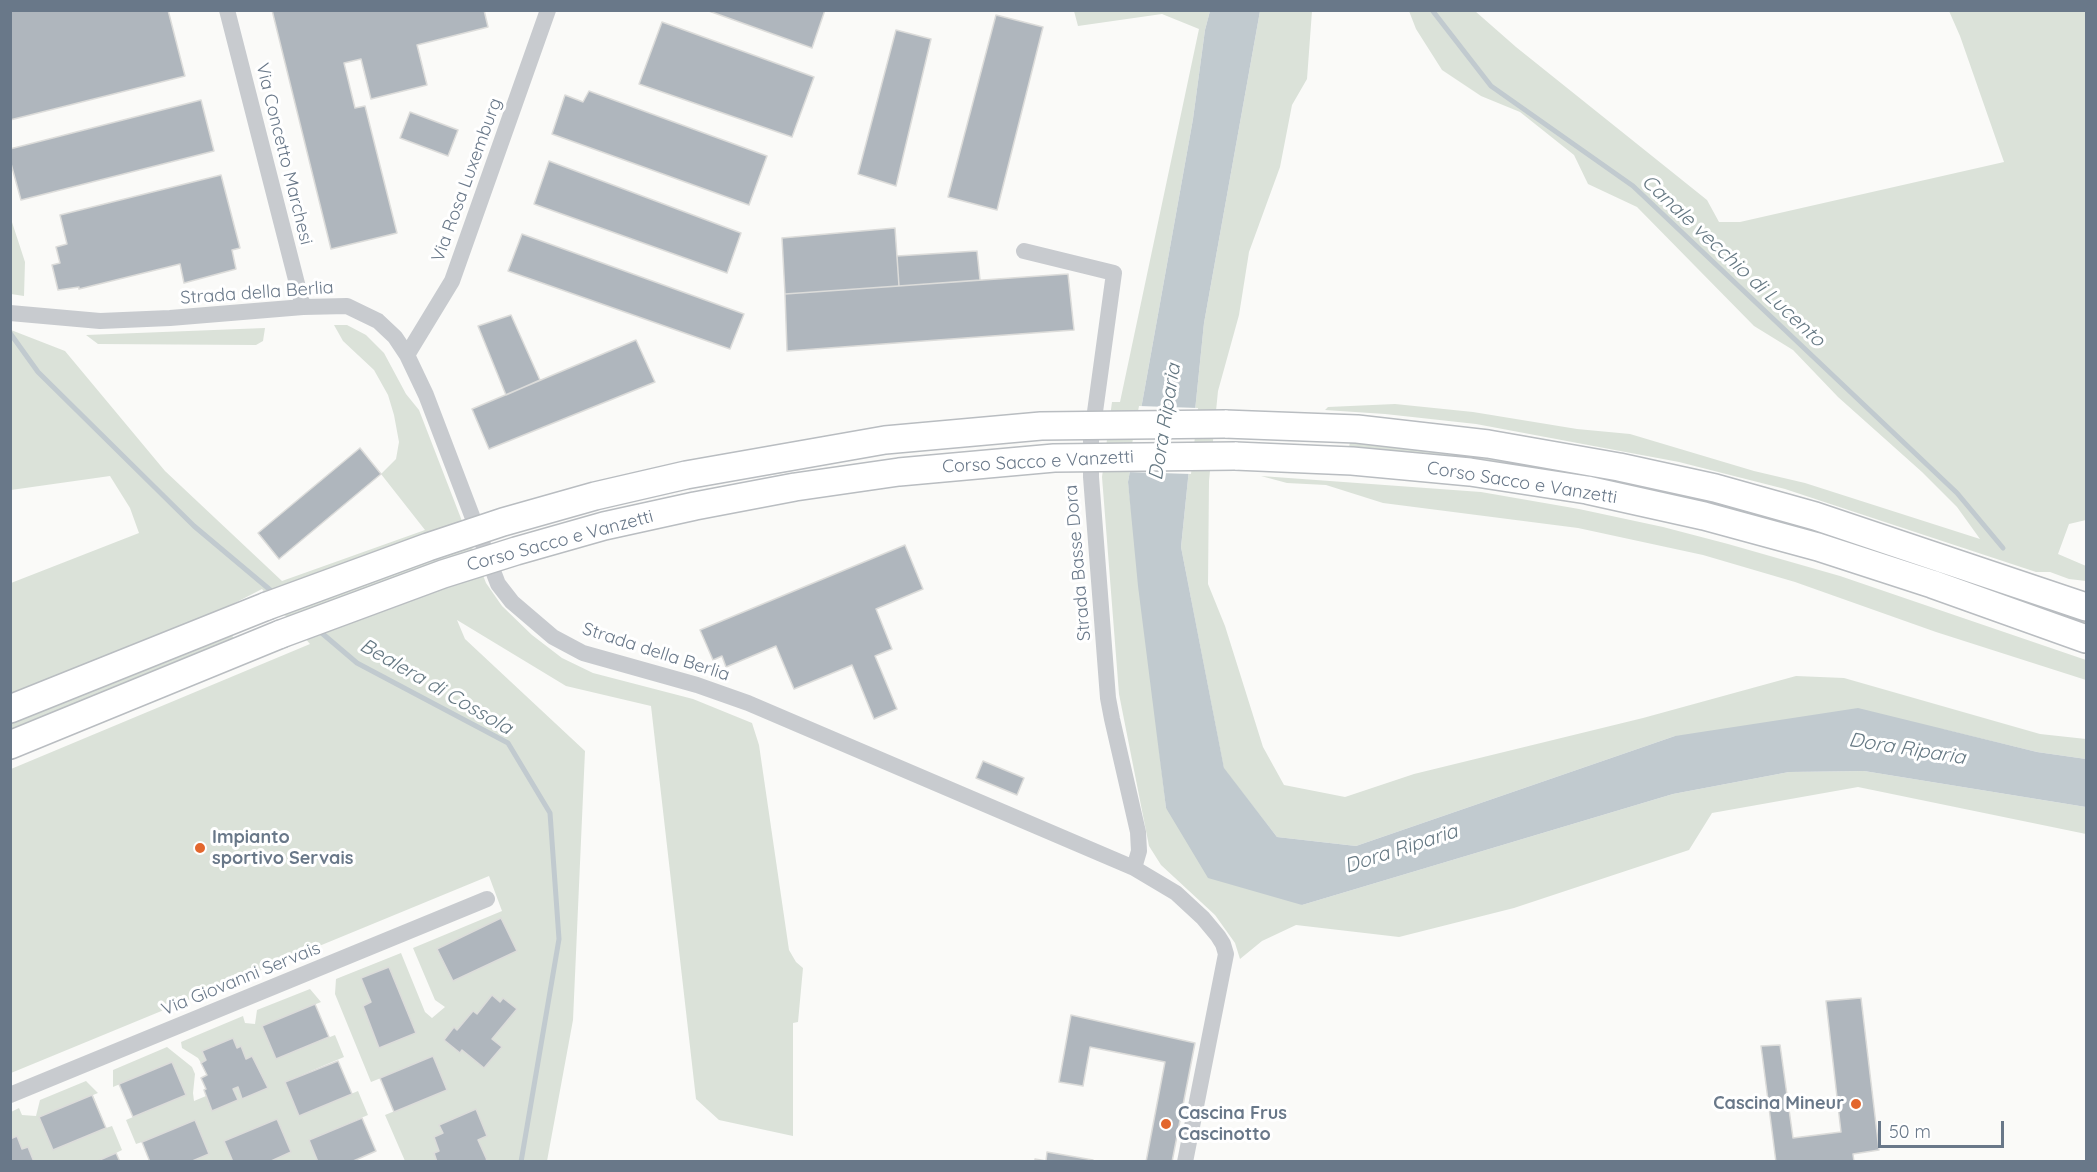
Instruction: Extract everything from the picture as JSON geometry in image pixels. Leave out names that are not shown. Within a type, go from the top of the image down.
[{"type":"main road","name":"Corso Sacco e Vanzetti","points":[[10,709],[267,606],[428,547],[595,495],[686,475],[885,440],[1041,426],[1225,424],[1357,429],[1488,444],[1629,469],[1714,488],[1815,516],[2086,607]]},
{"type":"main road","name":"Corso Sacco e Vanzetti","points":[[10,745],[281,634],[443,574],[516,551],[638,519],[795,487],[899,472],[1054,458],[1235,456],[1352,461],[1470,472],[1587,490],[1704,516],[1818,547],[1932,584],[2086,639]]},
{"type":"street","name":"Via Concetto Marchesi","points":[[226,10],[303,307]]},
{"type":"street","name":"Via Rosa Luxemburg","points":[[407,355],[452,281],[548,10]]},
{"type":"street","name":"Strada Basse Dora","points":[[1024,251],[1114,273],[1091,441],[1090,477],[1108,698],[1138,832],[1139,851],[1134,868]]},
{"type":"street","name":"Strada della Berlia","points":[[10,313],[100,321],[347,306],[378,321],[395,337],[407,355],[426,395],[498,584],[512,602],[554,637],[583,653],[697,685],[748,703],[1134,868],[1161,883],[1203,918],[1218,936],[1226,954],[1185,1161]]},
{"type":"street","name":"Via Giovanni Servais","points":[[10,1095],[488,899]]},
{"type":"shaded area","points":[[1074,11],[1210,11],[1128,482],[1166,808],[1302,905],[1673,794],[1789,772],[1864,771],[2086,807],[2086,834],[1858,787],[1712,813],[1689,850],[1514,908],[1399,937],[1296,925],[1262,941],[1240,959],[1235,943],[1215,915],[1161,865],[1149,846],[1119,694],[1102,477],[1112,402],[1120,402],[1199,29],[1162,14],[1078,26]]},
{"type":"shaded area","points":[[1260,11],[1312,11],[1307,79],[1292,105],[1280,167],[1249,252],[1239,315],[1218,391],[1209,481],[1208,584],[1225,626],[1263,747],[1284,785],[1345,797],[1414,774],[1643,718],[1796,676],[1844,678],[2040,734],[2086,739],[2086,759],[2037,752],[1942,729],[1675,736],[1356,846],[1277,837],[1224,769],[1181,547],[1204,323]]},
{"type":"shaded area","points":[[1409,11],[1475,11],[1516,47],[1707,200],[1719,222],[1740,222],[2004,162],[1949,11],[2086,11],[2086,520],[2069,524],[2058,554],[2086,566],[2086,581],[2069,579],[2050,572],[2036,572],[1785,489],[1679,462],[1476,424],[1325,410],[1328,407],[1395,404],[1473,412],[1577,429],[1630,434],[1754,471],[1805,483],[1980,539],[1957,507],[1922,472],[1838,397],[1793,350],[1754,326],[1637,207],[1588,184],[1574,155],[1520,112],[1481,96],[1442,70],[1416,29]]},
{"type":"shaded area","points":[[10,216],[25,262],[24,296],[11,294]]},
{"type":"shaded area","points":[[334,325],[347,325],[366,335],[384,353],[406,394],[419,410],[486,583],[502,606],[532,635],[562,658],[593,673],[693,699],[752,723],[759,745],[789,950],[796,962],[803,968],[798,1022],[793,1023],[793,1136],[719,1120],[696,1099],[651,706],[566,686],[457,620],[465,639],[585,751],[573,1020],[547,1161],[405,1161],[385,1115],[447,1090],[433,1057],[371,1082],[335,994],[336,979],[401,953],[425,1012],[432,1018],[445,1007],[435,1000],[413,948],[502,911],[489,876],[11,1073],[11,769],[310,644],[262,589],[229,606],[11,696],[11,583],[139,533],[130,508],[110,476],[11,490],[11,330],[65,351],[165,471],[282,581],[425,530],[381,474],[396,459],[399,442],[388,395],[374,370],[343,341]]},
{"type":"shaded area","points":[[265,328],[263,341],[256,345],[98,344],[86,335]]},
{"type":"shaded area","points":[[1350,442],[1389,444],[1529,463],[1673,490],[1808,526],[1970,579],[2086,620],[2086,630],[1869,555],[1348,452]]},
{"type":"shaded area","points":[[1261,476],[1481,492],[1579,509],[1663,527],[1840,576],[2086,660],[2086,680],[1936,632],[1795,582],[1703,555],[1578,528],[1383,503],[1326,485],[1287,483]]},
{"type":"shaded area","points":[[231,633],[236,643],[11,735],[11,722]]},
{"type":"shaded area","points":[[310,989],[321,1002],[262,1026],[276,1059],[335,1035],[344,1057],[285,1082],[299,1116],[358,1091],[368,1115],[309,1140],[318,1161],[150,1161],[142,1142],[136,1144],[126,1120],[185,1095],[172,1062],[113,1087],[113,1070],[167,1047],[192,1067],[195,1074],[194,1101],[206,1096],[212,1110],[237,1100],[233,1089],[238,1087],[243,1099],[268,1088],[252,1057],[246,1059],[241,1046],[237,1048],[233,1039],[203,1051],[206,1060],[201,1063],[198,1058],[182,1048],[181,1042],[243,1016],[245,1023],[255,1024],[257,1010]]},
{"type":"shaded area","points":[[86,1081],[98,1093],[93,1095],[106,1128],[112,1126],[122,1150],[116,1153],[120,1161],[34,1161],[28,1147],[22,1149],[17,1136],[11,1139],[11,1112],[19,1108],[22,1115],[36,1116],[40,1100]]},
{"type":"water","name":"Dora Riparia","points":[[1210,11],[1260,11],[1204,323],[1181,547],[1224,768],[1277,837],[1356,846],[1675,736],[1858,708],[2037,752],[2086,759],[2086,807],[1864,771],[1789,772],[1673,794],[1302,905],[1208,878],[1166,808],[1138,586],[1128,482]]},
{"type":"pier","points":[[1139,406],[1198,408],[1191,474],[1127,472]]},
{"type":"building","points":[[10,10],[168,10],[185,76],[10,120]]},
{"type":"building","points":[[272,10],[484,10],[488,27],[417,45],[427,85],[371,99],[361,59],[344,63],[355,108],[365,106],[397,233],[331,249]]},
{"type":"building","points":[[706,10],[825,10],[812,48]]},
{"type":"building","points":[[996,15],[1043,27],[997,210],[948,197]]},
{"type":"building","points":[[662,22],[814,77],[792,137],[639,84]]},
{"type":"building","points":[[896,30],[931,39],[896,186],[858,174]]},
{"type":"building","points":[[589,91],[767,156],[749,205],[552,134],[565,95],[583,102]]},
{"type":"building","points":[[201,100],[214,151],[21,200],[10,160],[10,149]]},
{"type":"building","points":[[410,112],[458,130],[448,156],[400,138]]},
{"type":"building","points":[[549,161],[741,233],[727,273],[534,204]]},
{"type":"building","points":[[221,175],[240,248],[232,250],[236,269],[184,283],[180,264],[79,289],[79,287],[58,290],[52,265],[60,263],[56,247],[67,244],[60,215]]},
{"type":"building","points":[[895,228],[899,286],[785,294],[782,238]]},
{"type":"building","points":[[522,234],[744,314],[730,349],[508,271]]},
{"type":"building","points":[[977,251],[980,280],[899,286],[897,256]]},
{"type":"building","points":[[1068,274],[1074,330],[787,351],[785,294]]},
{"type":"building","points":[[511,315],[540,380],[506,395],[478,326]]},
{"type":"building","points":[[636,340],[655,382],[489,449],[472,409]]},
{"type":"building","points":[[360,448],[381,474],[279,559],[258,533]]},
{"type":"building","points":[[905,545],[923,589],[876,609],[892,649],[875,656],[897,709],[874,719],[852,665],[794,689],[776,646],[726,667],[722,656],[713,660],[700,630]]},
{"type":"building","points":[[983,761],[1024,778],[1017,795],[976,778]]},
{"type":"building","points":[[501,918],[517,951],[453,981],[437,949]]},
{"type":"building","points":[[389,967],[416,1033],[379,1048],[363,1006],[371,1002],[361,978]]},
{"type":"building","points":[[492,995],[500,1002],[503,998],[517,1009],[492,1039],[502,1047],[484,1068],[462,1050],[460,1053],[444,1040],[454,1027],[457,1030],[473,1011],[477,1014]]},
{"type":"building","name":"Cascina Mineur","points":[[1861,998],[1879,1150],[1853,1154],[1854,1162],[1776,1162],[1761,1046],[1780,1045],[1793,1138],[1841,1132],[1826,1001]]},
{"type":"building","points":[[315,1004],[329,1037],[276,1059],[262,1026]]},
{"type":"building","name":"Cascina Frus Cascinotto","points":[[1071,1015],[1195,1043],[1172,1162],[1146,1162],[1165,1062],[1090,1047],[1083,1086],[1059,1082]]},
{"type":"building","points":[[233,1038],[237,1048],[241,1046],[246,1059],[252,1056],[268,1088],[242,1099],[238,1087],[233,1089],[238,1100],[212,1111],[201,1078],[207,1075],[201,1063],[206,1060],[202,1051]]},
{"type":"building","points":[[433,1056],[447,1090],[394,1112],[380,1078]]},
{"type":"building","points":[[338,1061],[352,1094],[299,1116],[285,1082]]},
{"type":"building","points":[[172,1062],[186,1095],[133,1117],[119,1084]]},
{"type":"building","points":[[92,1095],[106,1128],[53,1150],[39,1117]]},
{"type":"building","points":[[476,1109],[487,1136],[478,1140],[487,1160],[437,1162],[434,1153],[439,1151],[434,1137],[443,1133],[439,1125]]},
{"type":"building","points":[[362,1118],[376,1151],[351,1162],[318,1162],[309,1140]]},
{"type":"building","points":[[277,1119],[291,1152],[269,1162],[233,1162],[224,1141]]},
{"type":"building","points":[[195,1120],[209,1154],[190,1162],[150,1162],[142,1142]]},
{"type":"building","points":[[17,1136],[22,1149],[28,1147],[34,1162],[10,1162],[10,1139]]},
{"type":"building","points":[[1047,1152],[1093,1160],[1092,1162],[1035,1162],[1035,1159],[1046,1161]]},
{"type":"building","points":[[116,1153],[120,1162],[95,1162]]},
{"type":"waterway","name":"Canale vecchio di Lucento","points":[[1432,10],[1491,86],[1633,186],[1957,493],[2003,548]]},
{"type":"waterway","name":"Bealera di Cossola","points":[[10,333],[38,372],[194,526],[275,594]]},
{"type":"waterway","name":"Bealera di Cossola","points":[[317,629],[357,663],[508,743],[550,813],[559,939],[521,1162]]},
{"type":"place","name":"Impianto sportivo Servais","points":[[200,848]]},
{"type":"place","name":"Cascina Mineur","points":[[1856,1104]]},
{"type":"place","name":"Cascina Frus Cascinotto","points":[[1166,1124]]}]
